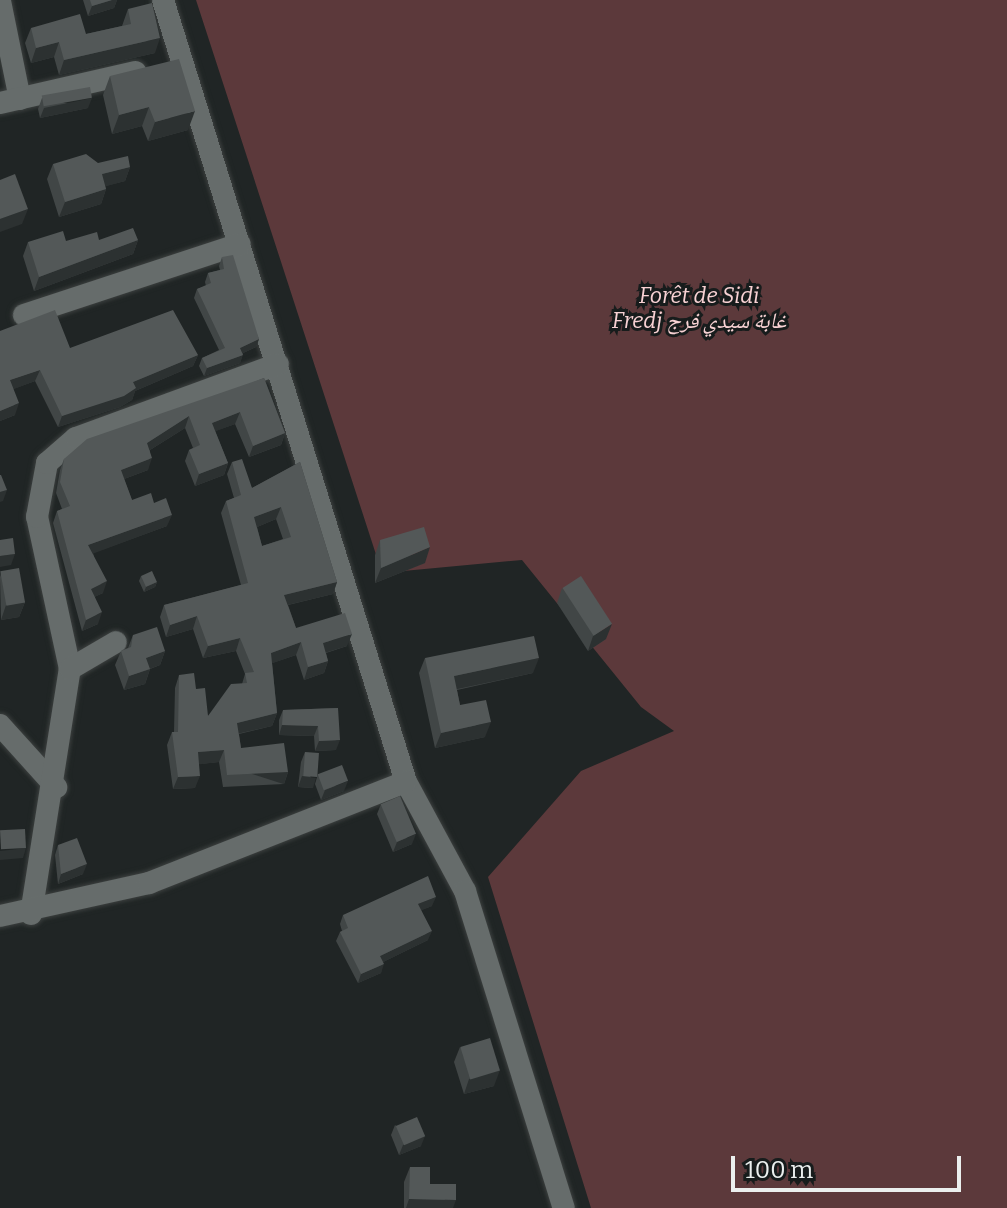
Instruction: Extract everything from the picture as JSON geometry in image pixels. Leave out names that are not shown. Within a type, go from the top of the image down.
[{"type":"street","points":[[163,0],[406,782],[465,891],[564,1208]]},
{"type":"street","points":[[0,1],[10,101],[183,61]]},
{"type":"street","points":[[24,315],[240,244]]},
{"type":"street","points":[[31,914],[56,787],[70,669],[37,517],[47,463],[76,438],[278,364]]},
{"type":"street","points":[[70,669],[116,642]]},
{"type":"street","points":[[0,725],[56,787]]},
{"type":"street","points":[[0,916],[31,914],[149,883],[406,782]]},
{"type":"green space","name":"Forêt de Sidi Fredj غابة سيدي فرج","points":[[196,0],[1007,0],[1007,1208],[591,1208],[488,877],[581,771],[674,731],[641,707],[522,560],[382,573]]},
{"type":"building","points":[[90,0],[112,0],[92,6]]},
{"type":"building","points":[[152,3],[160,38],[64,60],[59,42],[36,48],[31,28],[80,14],[86,34],[131,24],[128,9]]},
{"type":"building","points":[[179,59],[195,111],[155,122],[149,107],[119,115],[110,76]]},
{"type":"building","points":[[90,87],[92,98],[44,106],[42,96]]},
{"type":"building","points":[[86,154],[98,163],[128,156],[130,167],[102,174],[106,189],[65,202],[53,164]]},
{"type":"building","points":[[15,174],[28,209],[0,219],[0,180]]},
{"type":"building","points":[[133,228],[138,240],[39,277],[28,242],[63,231],[66,241],[97,232],[99,240]]},
{"type":"building","points":[[233,255],[259,339],[240,348],[243,355],[207,368],[202,358],[225,348],[197,289],[211,283],[208,273],[224,269],[222,257]]},
{"type":"building","points":[[55,310],[70,348],[173,310],[198,355],[133,382],[136,388],[124,396],[62,416],[40,370],[10,380],[19,403],[0,411],[0,331]]},
{"type":"building","points":[[264,378],[285,433],[253,446],[240,412],[212,423],[228,463],[199,474],[189,450],[200,445],[189,416],[147,443],[152,458],[121,470],[132,500],[151,493],[154,503],[166,498],[172,515],[88,545],[107,581],[91,589],[102,612],[86,620],[57,511],[70,506],[60,482],[64,459],[87,439]]},
{"type":"building","points":[[242,459],[252,488],[300,462],[337,582],[284,595],[296,628],[345,613],[352,634],[323,643],[328,661],[308,667],[301,642],[271,653],[277,713],[237,723],[241,748],[284,743],[288,772],[227,775],[224,750],[198,752],[200,776],[178,777],[172,732],[178,732],[179,675],[194,673],[196,689],[205,688],[208,716],[231,684],[247,683],[245,673],[254,672],[240,638],[208,646],[197,616],[170,625],[164,605],[248,583],[226,501],[241,495],[232,462]],"holes":[[[281,507],[291,537],[262,546],[254,517]]]},
{"type":"building","points":[[0,475],[7,490],[0,492]]},
{"type":"building","points":[[424,527],[430,547],[381,568],[380,540]]},
{"type":"building","points":[[13,538],[15,554],[0,556],[0,540]]},
{"type":"building","points":[[19,568],[25,602],[6,606],[0,571]]},
{"type":"building","points":[[152,571],[157,582],[146,587],[141,576]]},
{"type":"building","points":[[581,576],[612,624],[594,636],[563,588]]},
{"type":"building","points":[[157,627],[165,651],[146,658],[150,669],[129,676],[121,651],[131,647],[133,635]]},
{"type":"building","points":[[534,636],[539,658],[454,676],[460,705],[486,700],[491,722],[441,733],[425,658]]},
{"type":"building","points":[[338,708],[340,740],[319,741],[318,726],[282,725],[283,710]]},
{"type":"building","points":[[305,752],[319,753],[317,777],[303,776]]},
{"type":"building","points":[[342,765],[348,781],[324,790],[318,774]]},
{"type":"building","points":[[400,796],[416,834],[397,842],[381,804]]},
{"type":"building","points":[[25,829],[26,848],[1,849],[0,830]]},
{"type":"building","points":[[77,838],[87,864],[61,874],[58,845]]},
{"type":"building","points":[[428,876],[436,897],[418,904],[432,931],[380,956],[384,964],[361,974],[340,932],[348,928],[343,915]]},
{"type":"building","points":[[490,1038],[500,1071],[470,1080],[460,1047]]},
{"type":"building","points":[[417,1117],[425,1136],[404,1145],[396,1126]]},
{"type":"building","points":[[410,1167],[430,1167],[430,1184],[456,1184],[456,1200],[409,1199]]}]
